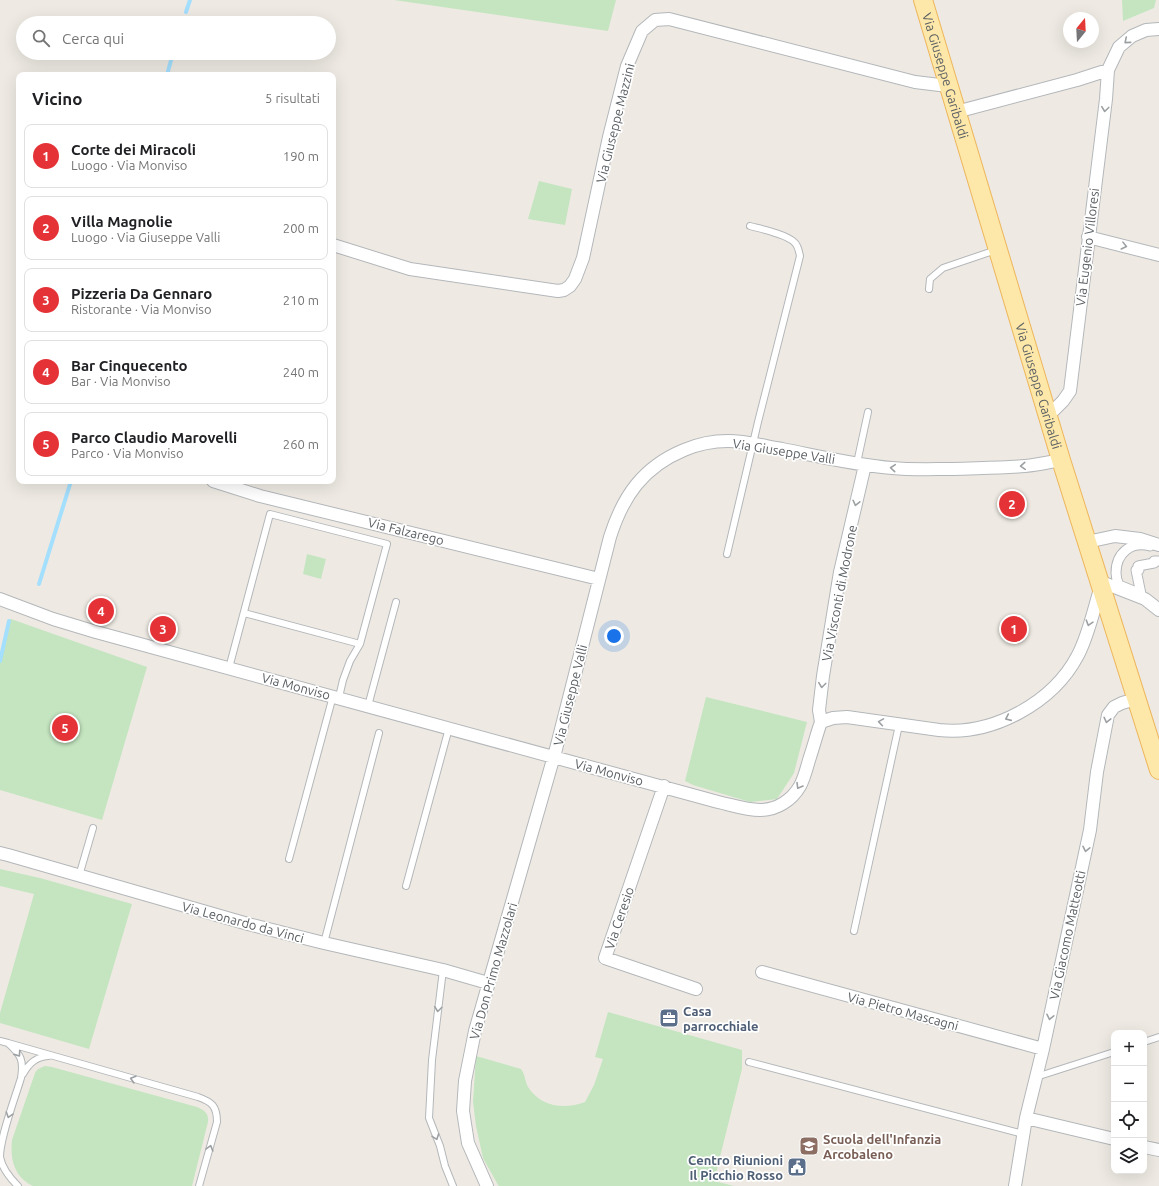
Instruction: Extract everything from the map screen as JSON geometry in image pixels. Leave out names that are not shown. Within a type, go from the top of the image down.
[{"type":"main road","name":"Via Giuseppe Garibaldi","points":[[923,0],[1061,460],[1159,770]]},
{"type":"street","name":"Via Giuseppe Mazzini","points":[[336,246],[410,270],[558,291],[564,290],[570,286],[575,279],[583,258],[612,125],[628,66],[642,31],[655,20],[669,19],[915,82],[948,86]]},
{"type":"street","name":"Via Eugenio Villoresi","points":[[1048,416],[1063,402],[1070,391],[1106,98],[1108,70],[1119,47],[1132,36],[1146,30],[1159,29]]},
{"type":"street","points":[[956,112],[1077,80],[1108,70]]},
{"type":"street","points":[[1088,237],[1159,255]]},
{"type":"street","name":"Via Giuseppe Valli","points":[[554,756],[610,536],[621,508],[635,486],[647,472],[671,456],[696,446],[728,441],[753,444],[861,464],[918,470],[1027,466],[1061,460]]},
{"type":"street","name":"Via Visconti di Modrone","points":[[821,722],[819,710],[823,676],[840,572],[861,464]]},
{"type":"street","name":"Via Falzarego","points":[[222,484],[260,496],[599,578]]},
{"type":"street","points":[[1088,542],[1116,536],[1140,539],[1159,545]]},
{"type":"street","points":[[1159,549],[1145,545],[1136,545],[1126,549],[1120,556],[1116,566],[1116,574],[1119,585],[1141,594],[1136,570],[1139,570],[1138,566],[1159,561]]},
{"type":"street","points":[[821,722],[833,718],[847,717],[947,731],[966,731],[994,724],[1028,708],[1052,690],[1063,678],[1082,647],[1100,583],[1145,598],[1159,610]]},
{"type":"street","name":"Via Monviso","points":[[0,599],[53,619],[741,808],[760,810],[772,809],[782,805],[792,797],[800,786],[804,776],[821,722]]},
{"type":"street","name":"Via Giacomo Matteotti","points":[[1015,1186],[1026,1118],[1043,1049],[1090,830],[1096,772],[1108,715],[1114,707],[1136,699]]},
{"type":"street","name":"Via Don Primo Mazzolari","points":[[487,1186],[468,1143],[463,1111],[467,1068],[488,983],[554,756]]},
{"type":"street","name":"Via Ceresio","points":[[664,786],[606,958],[696,989]]},
{"type":"street","name":"Via Leonardo da Vinci","points":[[0,853],[248,924],[442,970],[488,983]]},
{"type":"street","name":"Via Pietro Mascagni","points":[[762,972],[1043,1049]]},
{"type":"street","points":[[1026,1118],[1111,1138]]},
{"type":"street","points":[[1147,1147],[1159,1150]]},
{"type":"lane","points":[[727,554],[758,422],[800,256],[799,249],[795,242],[788,237],[750,226]]},
{"type":"lane","points":[[929,289],[930,278],[943,268],[997,250]]},
{"type":"lane","points":[[861,464],[868,412]]},
{"type":"lane","points":[[229,668],[270,514],[386,544],[360,644],[350,661],[336,697],[289,859]]},
{"type":"lane","points":[[368,706],[396,602]]},
{"type":"lane","points":[[244,613],[360,644]]},
{"type":"lane","points":[[854,931],[899,725]]},
{"type":"lane","points":[[406,886],[449,728]]},
{"type":"lane","points":[[324,943],[379,733]]},
{"type":"lane","points":[[79,876],[93,828]]},
{"type":"lane","points":[[442,970],[432,1060],[429,1118],[453,1186]]},
{"type":"lane","points":[[1147,1041],[1159,1037]]},
{"type":"lane","points":[[0,1041],[198,1097],[212,1104],[217,1113],[217,1122],[199,1186]]},
{"type":"lane","points":[[8,1043],[19,1053],[22,1058],[23,1070],[3,1135],[0,1151],[6,1171],[18,1186]]},
{"type":"lane","points":[[1036,1077],[1111,1053]]},
{"type":"lane","points":[[21,1078],[32,1061],[46,1056],[54,1056]]},
{"type":"lane","points":[[749,1062],[1023,1134]]},
{"type":"green space","points":[[394,0],[616,0],[608,31]]},
{"type":"green space","points":[[1122,0],[1156,0],[1154,8],[1123,21]]},
{"type":"green space","points":[[539,181],[572,189],[565,225],[528,219]]},
{"type":"green space","points":[[307,554],[326,559],[321,579],[303,574]]},
{"type":"green space","points":[[11,619],[147,667],[102,820],[0,790],[0,657]]},
{"type":"green space","points":[[706,697],[807,722],[794,773],[777,799],[750,802],[693,785],[685,781]]},
{"type":"green space","points":[[0,869],[40,878],[132,904],[89,1049],[0,1023],[0,1013],[34,894],[0,886]]},
{"type":"green space","points":[[608,1012],[742,1050],[742,1069],[714,1181],[734,1186],[498,1185],[483,1158],[476,1126],[473,1102],[476,1056],[521,1069],[528,1087],[533,1094],[546,1103],[569,1106],[585,1102],[594,1085],[603,1059],[595,1057]]},
{"type":"green space","points":[[45,1066],[197,1107],[204,1111],[208,1116],[208,1122],[192,1186],[33,1186],[21,1178],[13,1161],[12,1140],[35,1073]]},
{"type":"waterway","points":[[186,12],[190,0]]},
{"type":"waterway","points":[[168,72],[171,60]]},
{"type":"waterway","points":[[39,584],[70,484]]},
{"type":"waterway","points":[[0,661],[9,621]]},
{"type":"place","name":"Villa Magnolie","points":[[1012,504]]},
{"type":"place","name":"Bar Cinquecento","points":[[101,611]]},
{"type":"place","name":"Pizzeria Da Gennaro","points":[[163,629]]},
{"type":"place","name":"Corte dei Miracoli","points":[[1014,629]]},
{"type":"place","name":"Parco Claudio Marovelli","points":[[65,728]]},
{"type":"place","name":"Casa parrocchiale","points":[[669,1018]]},
{"type":"place","name":"Scuola dell'Infanzia Arcobaleno","points":[[809,1146]]},
{"type":"place","name":"Centro Riunioni Il Picchio Rosso","points":[[797,1167]]}]
